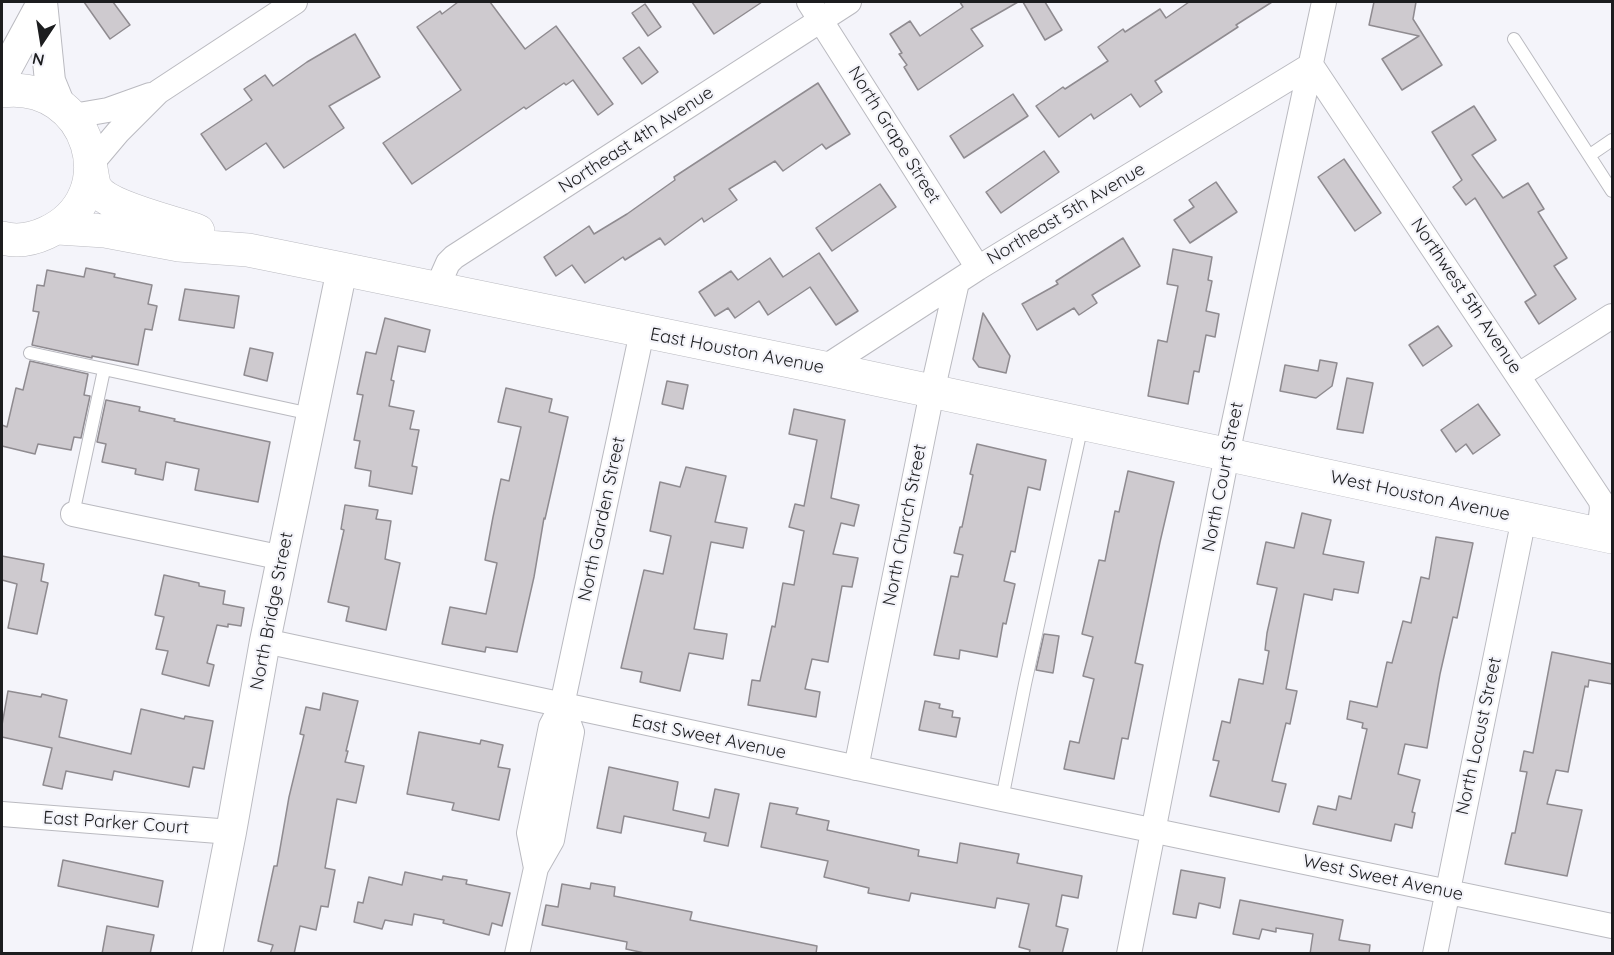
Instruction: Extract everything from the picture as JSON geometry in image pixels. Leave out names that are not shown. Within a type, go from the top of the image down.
[{"type":"main road","points":[[2,91],[17,89],[39,93],[66,110]]},
{"type":"main road","name":"East Houston Avenue","points":[[66,110],[86,139],[96,188],[112,201],[248,250]]},
{"type":"main road","points":[[2,238],[9,240],[34,238],[58,228],[75,212],[86,191],[91,166]]},
{"type":"main road","name":"East Houston Avenue","points":[[58,228],[105,231],[179,245],[248,250],[824,368],[1227,454]]},
{"type":"main road","name":"West Houston Avenue","points":[[1227,454],[1606,535]]},
{"type":"street","points":[[91,166],[118,132],[158,92],[295,2]]},
{"type":"street","name":"Northeast 4th Avenue","points":[[436,290],[448,263],[454,257],[815,11],[849,2]]},
{"type":"street","name":"North Court Street","points":[[1129,954],[1227,454],[1324,2]]},
{"type":"street","points":[[41,3],[50,81],[66,110],[108,110],[158,92]]},
{"type":"street","points":[[2,76],[41,3]]},
{"type":"street","name":"North Grape Street","points":[[815,11],[978,268]]},
{"type":"street","name":"Northeast 5th Avenue","points":[[824,368],[978,268],[1311,64]]},
{"type":"street","name":"Northwest 5th Avenue","points":[[1311,64],[1601,501],[1606,535]]},
{"type":"street","name":"North Bridge Street","points":[[207,954],[265,641],[342,269]]},
{"type":"street","name":"North Church Street","points":[[856,768],[932,392],[957,282]]},
{"type":"street","points":[[1519,375],[1612,316]]},
{"type":"street","name":"North Garden Street","points":[[561,705],[642,332]]},
{"type":"street","points":[[73,514],[282,558]]},
{"type":"street","name":"North Locust Street","points":[[1435,954],[1524,518]]},
{"type":"street","name":"East Sweet Avenue","points":[[265,641],[1153,831]]},
{"type":"street","points":[[517,954],[536,868],[552,840],[572,732],[561,705]]},
{"type":"street","name":"East Parker Court","points":[[2,814],[231,832]]},
{"type":"street","name":"West Sweet Avenue","points":[[1153,831],[1612,926]]},
{"type":"lane","points":[[1514,39],[1612,191]]},
{"type":"lane","points":[[1590,155],[1612,140]]},
{"type":"lane","points":[[30,353],[311,414]]},
{"type":"lane","points":[[73,514],[104,370]]},
{"type":"lane","points":[[1002,800],[1082,424]]},
{"type":"building","points":[[84,2],[113,2],[130,25],[110,39]]},
{"type":"building","points":[[458,2],[490,2],[525,49],[556,26],[613,104],[598,115],[573,80],[566,85],[564,83],[526,109],[524,107],[412,184],[383,143],[461,90],[417,27],[440,11],[442,14]]},
{"type":"building","points":[[692,2],[762,2],[714,34]]},
{"type":"building","points":[[960,2],[1018,2],[971,29],[983,46],[918,90],[904,67],[907,65],[899,54],[902,53],[890,34],[910,21],[920,36],[963,7]]},
{"type":"building","points":[[1023,2],[1045,2],[1062,30],[1045,40]]},
{"type":"building","points":[[1189,2],[1272,2],[1155,81],[1162,92],[1140,107],[1131,94],[1094,119],[1091,114],[1059,137],[1036,106],[1063,87],[1065,89],[1108,61],[1098,47],[1123,29],[1125,32],[1160,9],[1166,18]]},
{"type":"building","points":[[1374,2],[1416,2],[1413,19],[1442,65],[1402,90],[1382,59],[1419,36],[1369,25]]},
{"type":"building","points":[[645,4],[661,27],[648,36],[632,13]]},
{"type":"building","points":[[355,34],[380,77],[329,106],[344,128],[284,168],[266,143],[226,170],[201,134],[252,100],[244,89],[265,75],[273,86],[307,62]]},
{"type":"building","points":[[639,47],[658,72],[642,84],[623,58]]},
{"type":"building","points":[[818,83],[850,134],[826,149],[822,144],[783,171],[775,161],[729,189],[737,200],[704,222],[702,218],[665,245],[660,238],[625,260],[623,257],[585,283],[572,265],[556,276],[544,257],[589,226],[594,234],[627,214],[675,180],[674,177]]},
{"type":"building","points":[[1013,94],[1028,116],[964,158],[950,136]]},
{"type":"building","points":[[1474,106],[1496,140],[1472,155],[1503,198],[1528,183],[1544,209],[1538,212],[1567,258],[1554,266],[1576,299],[1539,324],[1525,302],[1536,295],[1475,198],[1466,205],[1453,187],[1462,180],[1432,132]]},
{"type":"building","points":[[1044,151],[1059,172],[1001,213],[986,192]]},
{"type":"building","points":[[1344,159],[1381,213],[1355,231],[1318,177]]},
{"type":"building","points":[[1216,182],[1237,212],[1190,243],[1174,220],[1194,207],[1189,200]]},
{"type":"building","points":[[880,184],[896,207],[832,251],[816,228]]},
{"type":"building","points":[[1123,238],[1140,266],[1092,295],[1097,303],[1079,315],[1074,308],[1037,330],[1022,304],[1058,284],[1056,281]]},
{"type":"building","points":[[1173,249],[1212,257],[1208,280],[1212,281],[1206,311],[1219,314],[1215,337],[1206,335],[1199,372],[1194,371],[1188,404],[1148,396],[1158,340],[1167,342],[1178,286],[1167,284]]},
{"type":"building","points":[[819,253],[858,311],[836,325],[810,287],[768,315],[759,301],[735,318],[728,308],[715,316],[699,292],[731,271],[738,280],[770,258],[783,277]]},
{"type":"building","points":[[86,268],[152,285],[148,304],[157,306],[152,330],[145,329],[138,365],[32,345],[39,312],[33,311],[37,285],[44,286],[47,270],[84,277]]},
{"type":"building","points":[[185,289],[239,296],[234,328],[179,320]]},
{"type":"building","points":[[983,313],[1010,356],[1006,373],[979,367],[973,359]]},
{"type":"building","points":[[385,318],[430,330],[425,352],[398,346],[391,380],[394,381],[389,406],[414,411],[410,429],[419,430],[412,466],[417,467],[412,494],[369,486],[371,471],[355,468],[360,441],[354,440],[363,395],[357,394],[366,352],[376,354]]},
{"type":"building","points":[[1438,326],[1452,346],[1423,366],[1409,345]]},
{"type":"building","points":[[250,348],[273,353],[267,381],[244,375]]},
{"type":"building","points":[[1320,360],[1337,363],[1332,386],[1316,398],[1280,391],[1285,365],[1318,371]]},
{"type":"building","points":[[30,361],[88,374],[84,395],[90,396],[81,438],[74,437],[71,450],[38,444],[35,454],[2,446],[2,425],[7,427],[16,388],[23,390]]},
{"type":"building","points":[[1347,378],[1373,383],[1363,433],[1337,429]]},
{"type":"building","points":[[667,381],[688,385],[683,409],[662,404]]},
{"type":"building","points":[[506,388],[552,399],[549,412],[568,417],[544,518],[534,577],[517,652],[486,647],[485,652],[442,644],[450,607],[486,614],[497,563],[485,560],[493,517],[501,479],[509,481],[521,427],[498,422]]},
{"type":"building","points":[[106,400],[140,407],[139,411],[175,419],[174,421],[270,442],[258,502],[195,490],[199,469],[166,462],[163,480],[135,474],[136,469],[102,462],[106,444],[97,442]]},
{"type":"building","points":[[1478,404],[1500,435],[1473,454],[1466,444],[1456,452],[1441,430]]},
{"type":"building","points":[[794,409],[845,420],[831,498],[859,505],[854,526],[841,523],[833,554],[858,558],[852,587],[842,586],[828,662],[812,659],[805,689],[820,692],[816,717],[748,705],[752,680],[760,681],[772,626],[775,627],[783,583],[794,585],[804,531],[789,527],[795,504],[804,506],[817,440],[789,434]]},
{"type":"building","points":[[977,444],[1046,460],[1040,490],[1028,487],[1015,552],[1011,551],[1004,581],[1015,584],[1006,624],[1003,623],[997,657],[960,650],[959,659],[934,655],[951,576],[958,577],[963,555],[954,553],[973,475],[970,474]]},
{"type":"building","points":[[686,467],[726,476],[715,522],[747,528],[743,548],[711,542],[694,629],[727,634],[723,659],[689,653],[680,691],[640,682],[642,672],[621,668],[644,570],[663,574],[671,536],[650,531],[660,482],[680,487]]},
{"type":"building","points":[[1128,471],[1174,482],[1135,663],[1143,665],[1128,739],[1122,738],[1114,779],[1064,769],[1070,741],[1079,743],[1094,679],[1083,676],[1093,637],[1082,634],[1099,560],[1105,561],[1115,511],[1119,512]]},
{"type":"building","points":[[345,505],[378,510],[376,519],[391,521],[385,559],[400,563],[386,630],[346,621],[349,607],[328,602],[344,530],[341,529]]},
{"type":"building","points":[[1302,513],[1331,520],[1323,554],[1364,562],[1358,593],[1334,589],[1332,600],[1304,594],[1286,689],[1297,691],[1290,724],[1286,723],[1272,781],[1286,784],[1279,812],[1210,796],[1219,761],[1213,760],[1222,721],[1230,723],[1239,679],[1263,684],[1269,651],[1265,650],[1267,633],[1277,588],[1257,584],[1266,542],[1294,548]]},
{"type":"building","points":[[1436,537],[1473,543],[1457,618],[1453,617],[1440,674],[1427,748],[1405,744],[1398,774],[1420,780],[1412,812],[1415,813],[1412,828],[1395,824],[1391,841],[1313,824],[1318,806],[1336,810],[1339,796],[1351,799],[1367,729],[1362,728],[1363,723],[1347,719],[1350,701],[1377,707],[1387,662],[1392,663],[1403,621],[1411,623],[1421,577],[1429,579]]},
{"type":"building","points":[[2,556],[44,564],[41,581],[48,583],[37,634],[8,628],[17,584],[2,580]]},
{"type":"building","points":[[164,575],[225,591],[223,604],[244,608],[241,626],[217,625],[207,663],[214,665],[209,686],[162,674],[168,651],[156,649],[164,617],[155,615]]},
{"type":"building","points":[[1044,634],[1059,636],[1053,673],[1036,670]]},
{"type":"building","points":[[1552,652],[1612,664],[1612,684],[1589,680],[1588,687],[1585,686],[1568,772],[1556,770],[1547,804],[1582,810],[1567,876],[1505,864],[1512,833],[1515,833],[1527,772],[1520,771],[1524,751],[1533,753]]},
{"type":"building","points":[[8,691],[41,697],[42,694],[67,700],[59,737],[131,754],[141,709],[184,719],[185,716],[213,721],[204,769],[193,767],[189,787],[114,771],[112,780],[66,771],[62,789],[43,785],[52,748],[2,737]]},
{"type":"building","points":[[323,693],[358,701],[345,762],[364,766],[356,803],[337,799],[325,868],[335,870],[328,907],[321,906],[316,930],[300,926],[294,954],[270,954],[273,945],[258,941],[274,866],[277,866],[289,797],[304,735],[300,734],[306,707],[320,710]]},
{"type":"building","points":[[925,701],[940,704],[939,708],[953,711],[952,717],[960,718],[956,737],[919,730]]},
{"type":"building","points":[[419,732],[480,744],[481,740],[503,745],[498,767],[510,769],[499,820],[452,810],[454,803],[407,794]]},
{"type":"building","points":[[609,767],[678,782],[673,810],[709,818],[715,789],[739,794],[728,846],[704,841],[706,833],[624,816],[621,833],[597,828]]},
{"type":"building","points":[[770,803],[798,808],[796,814],[829,821],[827,830],[919,850],[918,856],[957,863],[960,843],[1019,854],[1017,863],[1082,876],[1078,898],[1062,895],[1056,926],[1068,929],[1062,954],[1029,954],[1030,950],[1019,947],[1029,904],[997,898],[995,908],[911,893],[909,901],[868,893],[869,888],[824,877],[828,861],[761,847]]},
{"type":"building","points":[[63,860],[163,881],[158,907],[58,886]]},
{"type":"building","points":[[1181,870],[1225,878],[1220,908],[1199,903],[1196,918],[1173,914]]},
{"type":"building","points":[[405,872],[442,880],[443,876],[467,880],[466,884],[510,893],[502,926],[492,923],[489,935],[443,923],[444,920],[414,914],[412,925],[385,920],[382,929],[354,922],[358,902],[363,903],[369,877],[402,885]]},
{"type":"building","points":[[591,883],[615,887],[614,896],[692,912],[690,920],[817,946],[816,954],[649,954],[626,949],[627,942],[542,925],[546,905],[558,907],[562,884],[590,889]]},
{"type":"building","points":[[1240,900],[1343,920],[1339,940],[1370,945],[1369,954],[1310,954],[1313,934],[1276,928],[1276,932],[1262,929],[1259,939],[1233,934]]},
{"type":"building","points":[[107,926],[154,935],[150,954],[102,954]]}]
